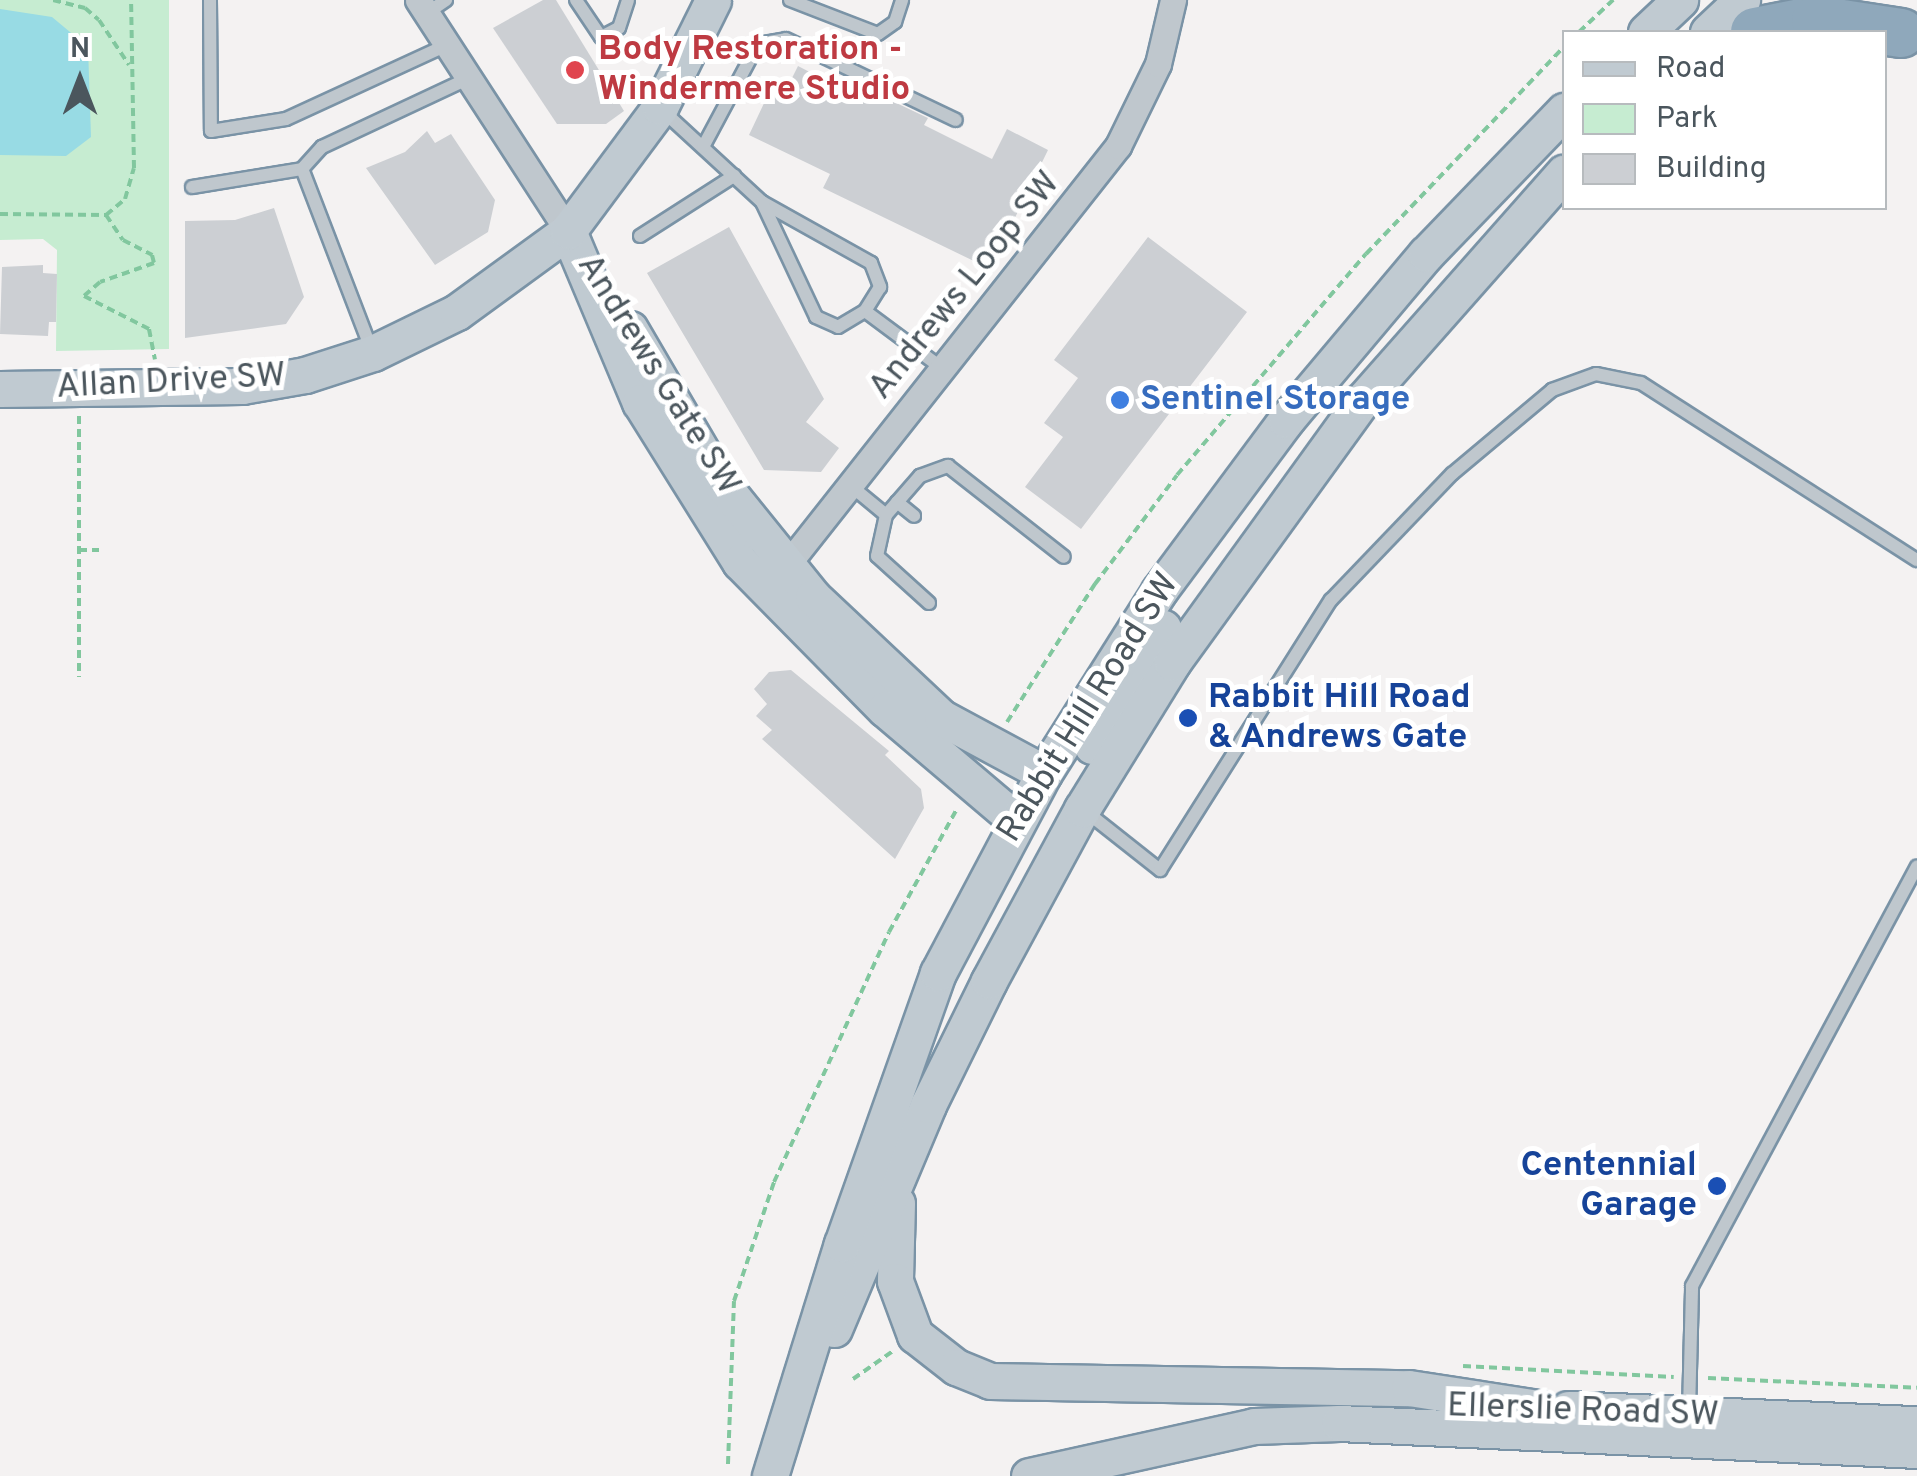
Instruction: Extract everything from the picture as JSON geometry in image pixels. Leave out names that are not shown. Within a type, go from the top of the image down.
[{"type":"highway","points":[[1764,30],[1816,20],[1896,27]]},
{"type":"main road","name":"Allan Drive SW","points":[[0,390],[148,389],[258,383],[372,353],[457,312],[568,231],[660,107],[713,0]]},
{"type":"main road","points":[[1710,30],[1742,0]]},
{"type":"main road","name":"Rabbit Hill Road SW","points":[[770,1476],[926,1003],[964,915],[1017,820],[1215,514],[1403,280],[1562,113]]},
{"type":"main road","name":"Rabbit Hill Road SW","points":[[790,1408],[846,1308],[899,1172],[989,981],[1082,808],[1270,520],[1430,319],[1562,175]]},
{"type":"main road","name":"Andrews Gate SW","points":[[568,231],[640,402],[690,491],[777,578],[942,718],[992,749],[1044,774]]},
{"type":"main road","points":[[1082,808],[1076,774],[1194,576],[1215,514]]},
{"type":"main road","name":"Andrews Gate SW","points":[[777,578],[884,709],[1017,820]]},
{"type":"main road","points":[[899,1172],[894,1258],[899,1301],[915,1335],[931,1350],[990,1381],[1408,1388],[1538,1408]]},
{"type":"main road","name":"Ellerslie Road SW","points":[[1254,1426],[1274,1414],[1328,1403],[1538,1408],[1917,1450]]},
{"type":"main road","name":"Ellerslie Road SW","points":[[1030,1476],[1254,1426],[1917,1424]]},
{"type":"street","name":"Andrews Loop SW","points":[[777,578],[1118,146],[1158,64],[1173,0]]},
{"type":"street","points":[[430,4],[447,44],[568,231]]},
{"type":"lane","points":[[210,0],[211,131],[286,119],[447,44]]},
{"type":"lane","points":[[576,0],[602,36],[618,28],[628,0]]},
{"type":"lane","points":[[790,0],[878,34],[895,22],[902,0]]},
{"type":"lane","points":[[703,147],[758,44],[786,39],[956,120]]},
{"type":"lane","points":[[192,188],[302,169],[322,147],[469,78]]},
{"type":"lane","points":[[660,107],[762,202],[871,262],[880,287],[865,311],[838,327],[816,317],[762,202]]},
{"type":"lane","points":[[302,169],[372,353]]},
{"type":"lane","points":[[640,236],[734,176]]},
{"type":"lane","points":[[865,311],[943,368]]},
{"type":"lane","points":[[1082,808],[1160,870],[1331,600],[1452,474],[1552,390],[1596,374],[1641,383],[1917,560]]},
{"type":"lane","points":[[929,603],[876,556],[886,515],[920,476],[948,466],[1064,557]]},
{"type":"lane","points":[[850,486],[886,515]]},
{"type":"lane","points":[[897,502],[914,516]]},
{"type":"lane","points":[[1688,1427],[1692,1286],[1917,866]]},
{"type":"path","points":[[53,0],[99,20],[131,69]]},
{"type":"path","points":[[0,214],[106,215],[125,200],[132,181],[132,0]]},
{"type":"path","points":[[1582,30],[1613,0]]},
{"type":"path","points":[[992,749],[1095,584],[1177,475],[1366,254],[1562,49]]},
{"type":"path","points":[[106,215],[123,240],[152,255],[154,263],[100,282],[84,296],[112,314],[140,322],[155,337],[148,389]]},
{"type":"path","points":[[79,416],[79,677]]},
{"type":"path","points":[[79,550],[99,550]]},
{"type":"path","points":[[728,1464],[734,1301],[774,1182],[888,932],[972,784]]},
{"type":"path","points":[[853,1379],[908,1341]]},
{"type":"path","points":[[1733,1379],[1917,1388]]},
{"type":"green space","points":[[0,0],[169,0],[169,349],[56,351],[57,250],[43,239],[0,240]]},
{"type":"water","points":[[0,9],[52,17],[88,47],[91,137],[66,156],[0,155]]},
{"type":"building","points":[[543,0],[556,0],[624,111],[606,124],[557,124],[493,28]]},
{"type":"building","points":[[798,66],[829,82],[833,73],[928,118],[924,125],[992,159],[1007,129],[1048,150],[1009,230],[999,226],[980,264],[823,188],[830,174],[749,135],[773,84],[786,90]]},
{"type":"building","points":[[427,131],[435,143],[451,134],[495,200],[488,232],[435,265],[366,168],[405,152]]},
{"type":"building","points":[[274,208],[304,297],[286,324],[185,338],[185,221],[235,220]]},
{"type":"building","points":[[729,227],[824,399],[806,422],[839,448],[821,472],[764,470],[647,273]]},
{"type":"building","name":"Sentinel Storage","points":[[1148,237],[1247,312],[1081,529],[1025,487],[1063,437],[1044,423],[1078,378],[1054,360]]},
{"type":"building","points":[[43,265],[43,273],[57,274],[56,322],[49,322],[48,336],[0,334],[2,267]]},
{"type":"building","points":[[791,670],[889,751],[885,755],[921,789],[924,808],[895,859],[762,739],[772,730],[756,716],[767,704],[754,689],[769,672]]},
{"type":"place","name":"Body Restoration - Windermere Studio","points":[[575,70]]},
{"type":"place","name":"Sentinel Storage","points":[[1120,400]]},
{"type":"place","name":"Rabbit Hill Road & Andrews Gate","points":[[1188,718]]},
{"type":"place","name":"Centennial Garage","points":[[1717,1186]]}]
